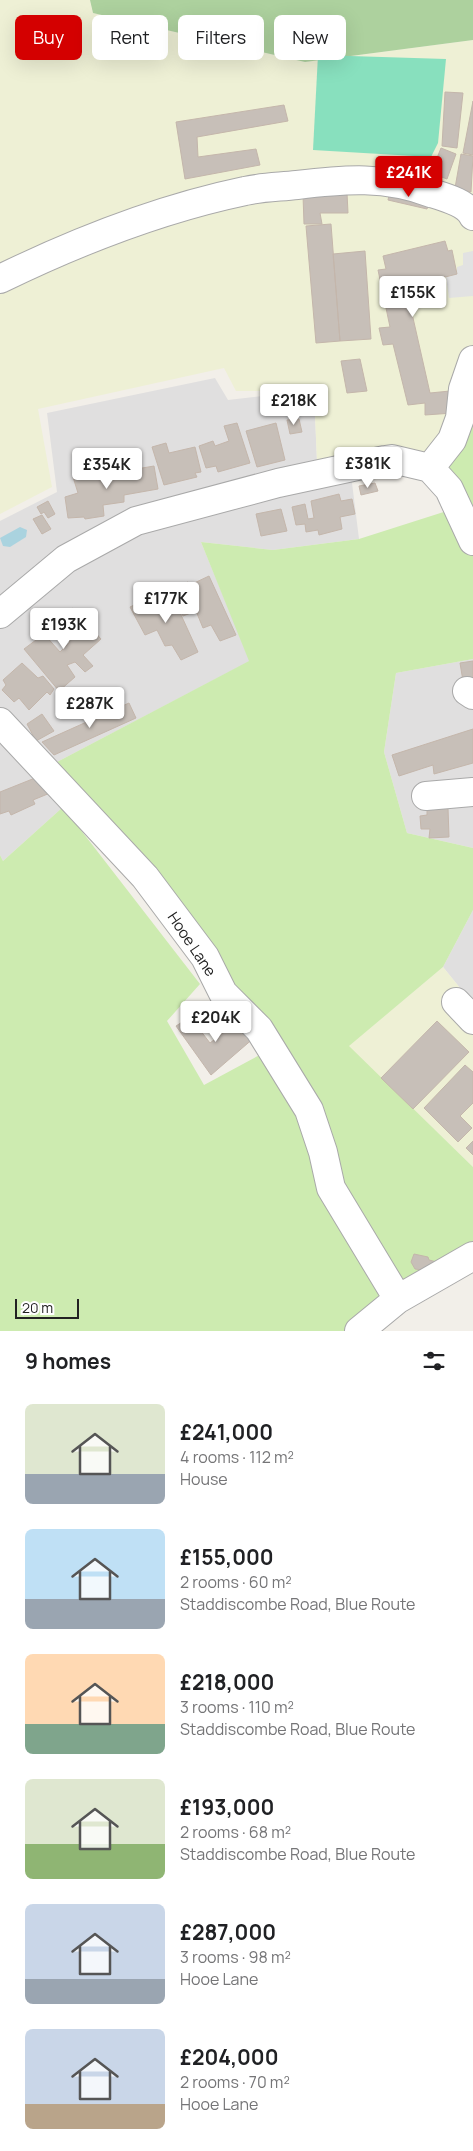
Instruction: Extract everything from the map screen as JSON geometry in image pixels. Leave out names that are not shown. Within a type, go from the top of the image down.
[{"type":"street","points":[[0,279],[54,252],[150,216],[246,190],[368,179],[406,184],[454,201],[471,212],[473,216]]},
{"type":"street","points":[[430,468],[452,440],[460,418],[462,389],[473,360]]},
{"type":"street","points":[[0,614],[66,559],[136,520],[278,483],[385,460],[392,459],[430,468],[449,489],[473,541]]},
{"type":"street","name":"Hooe Lane","points":[[0,722],[145,877],[204,957],[223,993],[259,1029],[309,1110],[323,1152],[331,1188],[398,1299]]},
{"type":"street","points":[[426,796],[473,792]]},
{"type":"street","points":[[359,1331],[398,1299],[473,1256]]},
{"type":"shaded area","points":[[473,251],[473,296],[449,298],[446,277],[457,274],[457,267],[463,265],[463,253]]},
{"type":"shaded area","points":[[215,378],[228,400],[314,390],[317,462],[350,467],[359,539],[273,550],[201,542],[250,661],[57,762],[63,807],[3,861],[0,855],[0,521],[57,492],[47,413]]},
{"type":"shaded area","points":[[473,659],[473,848],[407,833],[384,752],[396,673]]},
{"type":"shaded area","points":[[473,910],[473,1004],[443,967]]},
{"type":"green space","points":[[0,0],[90,0],[93,13],[102,15],[92,15],[92,60],[168,60],[168,30],[178,33],[178,60],[264,60],[264,53],[274,55],[274,60],[305,62],[346,60],[346,57],[473,40],[473,391],[430,451],[417,454],[317,462],[314,391],[236,391],[224,368],[38,409],[52,487],[0,514]]},
{"type":"green space","points":[[90,0],[473,0],[473,40],[346,57],[346,15],[274,15],[274,55],[264,53],[264,15],[178,15],[178,33],[168,30],[168,15],[102,15],[93,13]]},
{"type":"green space","points":[[346,56],[446,59],[438,143],[431,157],[313,150],[318,60],[346,60]]},
{"type":"green space","points":[[296,60],[320,60],[305,62]]},
{"type":"green space","points":[[473,391],[473,659],[396,673],[384,752],[407,833],[473,848],[473,910],[443,967],[349,1046],[473,1167],[473,1256],[353,1331],[0,1331],[0,855],[3,861],[63,807],[200,984],[167,1021],[204,1085],[267,1051],[145,877],[57,762],[249,661],[201,542],[273,550],[359,539],[453,509],[447,449]]},
{"type":"green space","points":[[443,967],[473,1004],[473,1167],[348,1046]]},
{"type":"water","points":[[20,527],[27,530],[26,537],[10,547],[3,546],[0,538]]},
{"type":"building","points":[[445,92],[463,93],[457,148],[442,146]]},
{"type":"building","points":[[473,101],[473,155],[463,153]]},
{"type":"building","points":[[284,105],[288,121],[197,137],[198,157],[256,149],[260,165],[185,179],[176,122]]},
{"type":"building","points":[[441,148],[456,154],[447,179],[431,173]]},
{"type":"building","points":[[461,154],[473,156],[471,192],[455,188]]},
{"type":"building","points":[[391,186],[431,196],[427,209],[388,200]]},
{"type":"building","points":[[347,193],[348,213],[320,213],[322,224],[304,224],[303,195]]},
{"type":"building","points":[[331,224],[340,341],[316,343],[306,226]]},
{"type":"building","points":[[445,241],[448,251],[452,250],[457,274],[406,287],[430,393],[450,391],[453,413],[425,415],[425,403],[408,405],[393,344],[383,345],[379,328],[390,327],[378,270],[386,269],[383,256]]},
{"type":"building","points":[[365,251],[371,339],[340,341],[333,254]]},
{"type":"building","points":[[360,359],[367,391],[347,393],[341,361]]},
{"type":"building","points":[[299,419],[302,432],[290,434],[287,420]]},
{"type":"building","points":[[237,423],[250,463],[218,472],[216,466],[206,468],[199,446],[213,441],[215,446],[229,441],[224,426]]},
{"type":"building","points":[[276,423],[285,460],[257,467],[246,431]]},
{"type":"building","points":[[166,443],[169,453],[195,447],[201,472],[195,473],[197,477],[164,485],[152,447]]},
{"type":"building","points":[[116,465],[119,472],[154,466],[158,489],[124,495],[124,502],[103,505],[104,516],[85,519],[84,517],[68,518],[65,497],[78,493],[73,477]]},
{"type":"building","points":[[375,483],[378,491],[361,495],[359,486]]},
{"type":"building","points":[[339,494],[341,501],[352,499],[355,514],[340,517],[342,529],[319,535],[318,530],[306,532],[305,524],[296,525],[292,507],[305,504],[308,519],[314,518],[311,501]]},
{"type":"building","points":[[48,501],[55,514],[48,518],[44,512],[41,514],[37,507]]},
{"type":"building","points":[[281,509],[287,531],[261,536],[256,514]]},
{"type":"building","points":[[42,515],[51,529],[42,534],[33,519]]},
{"type":"building","points":[[209,576],[236,635],[220,641],[211,625],[203,628],[196,611],[183,616],[169,589],[188,582],[190,585]]},
{"type":"building","points":[[171,593],[198,652],[181,660],[172,645],[165,646],[157,630],[145,635],[130,607],[147,599],[150,602]]},
{"type":"building","points":[[73,608],[101,639],[83,655],[93,666],[85,672],[75,662],[67,665],[75,677],[59,691],[24,649],[44,634],[60,652],[70,642],[54,623]]},
{"type":"building","points":[[473,661],[473,686],[464,687],[460,663]]},
{"type":"building","points":[[22,663],[38,678],[43,676],[54,689],[50,695],[47,692],[29,710],[19,698],[14,702],[2,690],[6,685],[3,680]]},
{"type":"building","points":[[129,703],[136,718],[54,755],[42,742]]},
{"type":"building","points":[[42,714],[54,731],[36,741],[27,724]]},
{"type":"building","points":[[473,729],[473,763],[434,774],[433,765],[399,776],[392,755]]},
{"type":"building","points":[[45,774],[55,791],[33,800],[35,804],[11,815],[9,811],[0,814],[0,792]]},
{"type":"building","points":[[448,808],[449,837],[429,838],[430,829],[421,829],[420,816],[427,815],[427,810]]},
{"type":"building","points":[[190,1017],[210,1043],[241,1019],[255,1037],[211,1075],[176,1026]]},
{"type":"building","points":[[437,1021],[469,1052],[413,1109],[381,1078]]},
{"type":"building","points":[[465,1065],[473,1072],[473,1103],[460,1116],[472,1128],[458,1142],[424,1108]]},
{"type":"building","points":[[473,1141],[473,1155],[466,1148]]},
{"type":"building","points":[[414,1254],[428,1257],[429,1260],[437,1262],[423,1270],[415,1269],[411,1262]]}]
